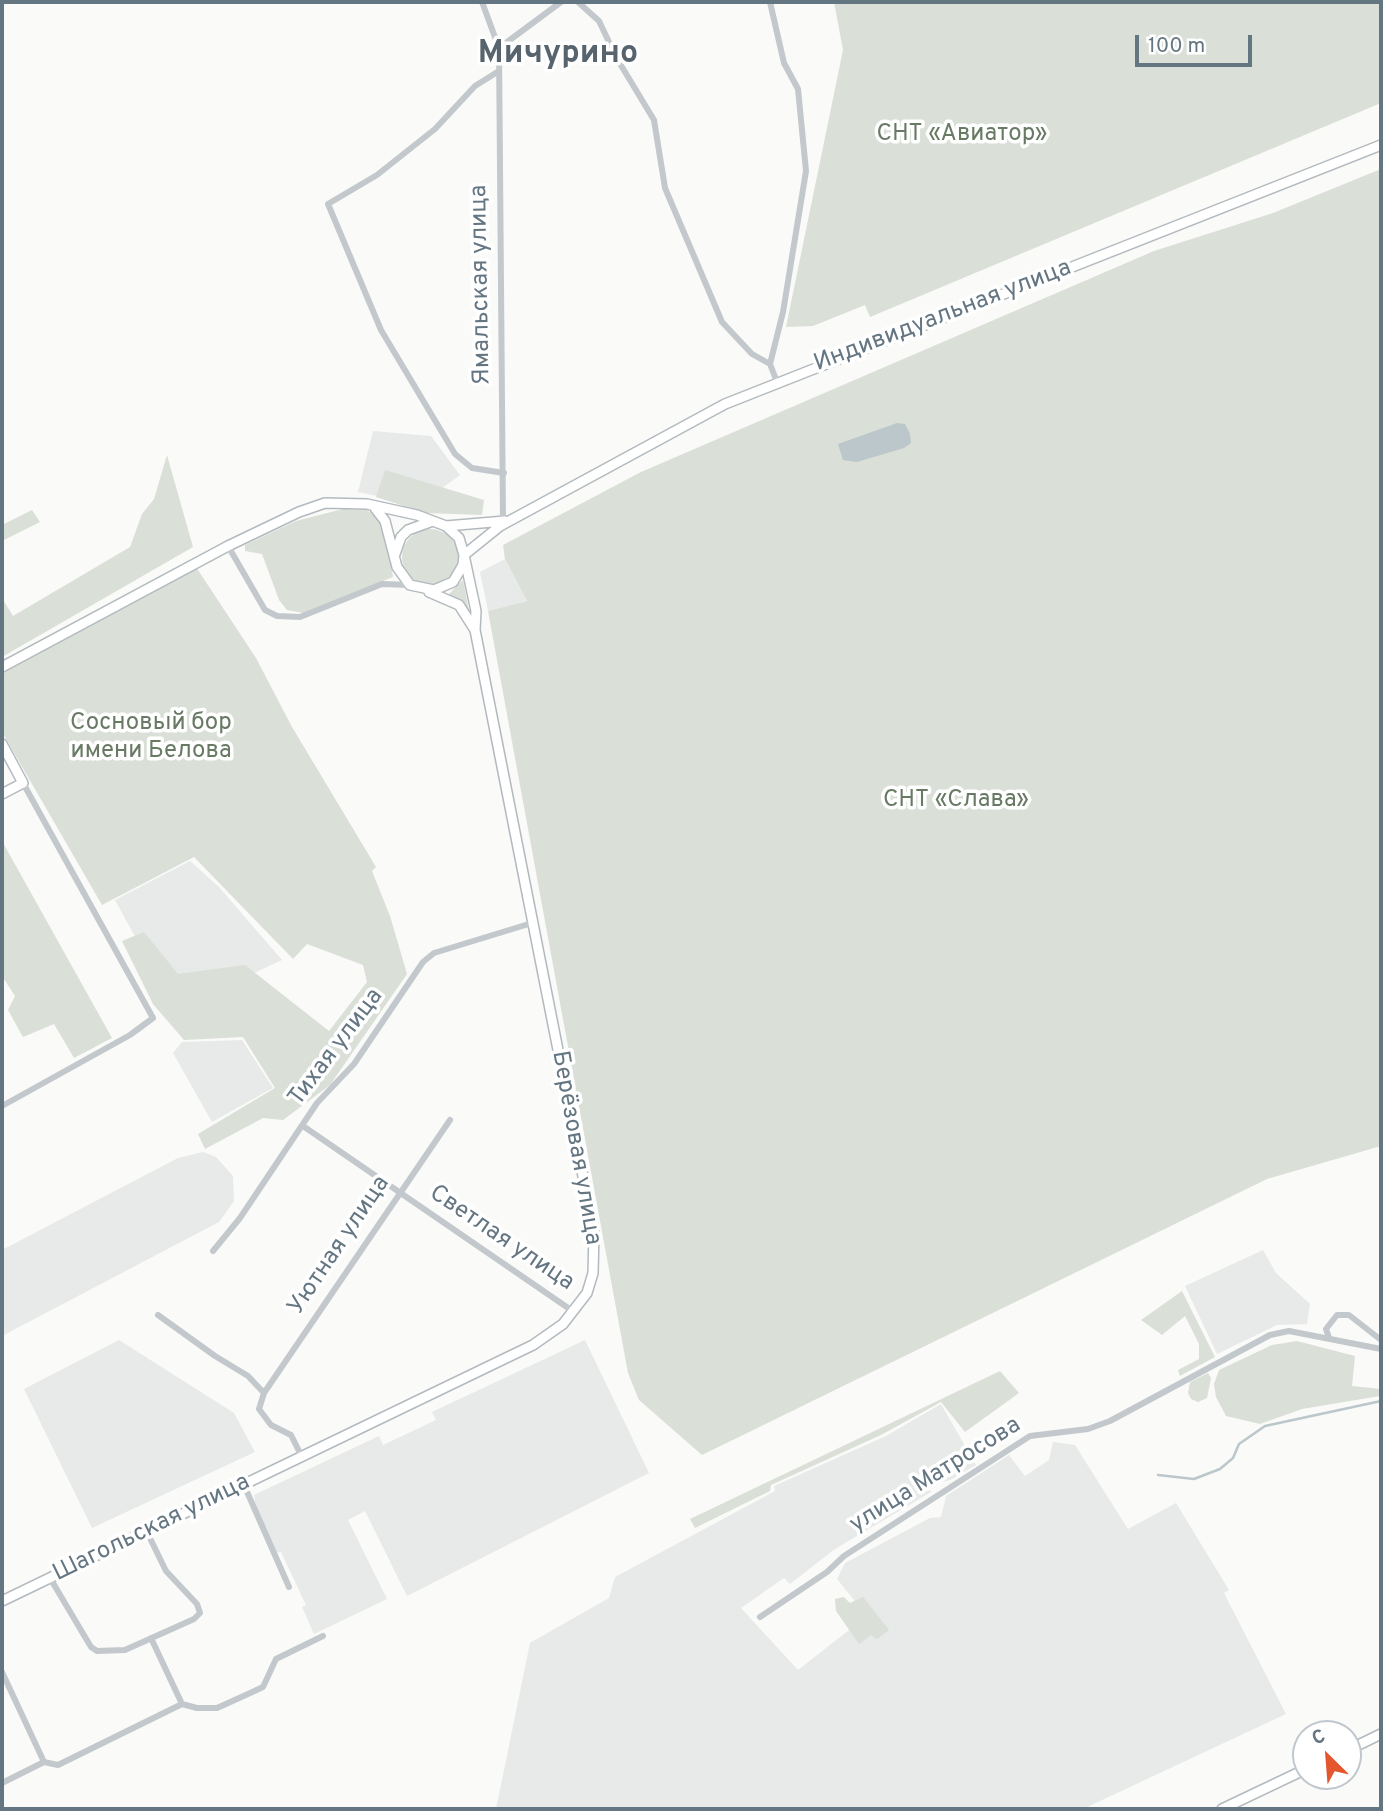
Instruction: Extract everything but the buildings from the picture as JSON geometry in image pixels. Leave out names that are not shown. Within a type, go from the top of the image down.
[{"type":"main road","name":"Индивидуальная улица","points":[[464,555],[493,531],[677,429],[777,382],[1381,145]]},
{"type":"main road","points":[[2,667],[210,555],[299,512],[325,503],[352,502],[408,513],[446,526],[459,538],[464,555],[459,574],[453,582],[435,590],[424,590],[410,585],[402,577],[385,521],[375,508]]},
{"type":"main road","name":"Индивидуальная улица","points":[[446,526],[517,518]]},
{"type":"main road","points":[[395,556],[397,546],[408,530],[416,525],[435,522]]},
{"type":"main road","name":"Берёзовая улица","points":[[302,1457],[533,1345],[574,1312],[587,1293],[593,1273],[594,1232],[475,630],[476,611],[464,555]]},
{"type":"main road","name":"Берёзовая улица","points":[[424,590],[459,605],[475,630]]},
{"type":"main road","points":[[2,744],[23,783],[2,794]]},
{"type":"main road","name":"Шагольская улица","points":[[2,1601],[302,1457]]},
{"type":"main road","points":[[1362,1743],[1381,1734]]},
{"type":"main road","points":[[1222,1809],[1292,1776]]},
{"type":"street","name":"Ямальская улица","points":[[482,2],[499,48],[503,521]]},
{"type":"street","points":[[499,48],[561,2]]},
{"type":"street","points":[[578,2],[599,21],[616,57],[654,120],[665,188],[722,322],[743,346],[770,364],[777,382]]},
{"type":"street","points":[[770,2],[784,63],[798,89],[806,171],[783,312],[770,364]]},
{"type":"street","points":[[499,71],[475,86],[435,129],[377,175],[328,204],[380,330],[455,454],[472,468],[504,473]]},
{"type":"street","points":[[228,546],[265,610],[276,616],[309,614],[382,584],[410,585]]},
{"type":"street","points":[[2,1106],[130,1035],[153,1018],[23,783]]},
{"type":"street","name":"Тихая улица","points":[[213,1251],[240,1218],[317,1103],[354,1063],[423,962],[434,953],[532,923]]},
{"type":"street","name":"Уютная улица","points":[[264,1393],[450,1120]]},
{"type":"street","name":"Светлая улица","points":[[303,1126],[574,1312]]},
{"type":"street","points":[[158,1315],[248,1376],[264,1393],[259,1409],[271,1425],[291,1435],[302,1457]]},
{"type":"street","points":[[1329,1338],[1326,1329],[1337,1315],[1349,1315],[1381,1340]]},
{"type":"street","name":"улица Матросова","points":[[760,1618],[827,1572],[844,1556],[1030,1436],[1088,1429],[1111,1421],[1270,1335],[1289,1331],[1381,1349]]},
{"type":"street","points":[[243,1485],[289,1587]]},
{"type":"street","points":[[50,1578],[91,1647],[97,1651],[115,1652],[194,1619],[200,1613],[197,1604],[166,1571],[147,1532]]},
{"type":"street","points":[[2,1783],[44,1762],[58,1765],[183,1704],[197,1708],[217,1708],[248,1694],[263,1687],[276,1659],[323,1636]]},
{"type":"street","points":[[152,1638],[183,1704]]},
{"type":"street","points":[[2,1672],[44,1762]]},
{"type":"shaded area","points":[[897,423],[905,424],[910,434],[911,443],[904,448],[857,462],[843,460],[838,444]]},
{"type":"shaded area","points":[[373,431],[431,436],[460,475],[419,505],[358,492]]},
{"type":"shaded area","points":[[505,559],[527,601],[488,611],[480,572]]},
{"type":"shaded area","points":[[190,861],[219,887],[282,960],[175,1010],[115,900]]},
{"type":"shaded area","points":[[242,1040],[273,1088],[212,1122],[173,1053],[182,1042]]},
{"type":"shaded area","points":[[203,1152],[216,1157],[233,1176],[234,1201],[219,1222],[2,1336],[2,1250],[178,1158]]},
{"type":"shaded area","points":[[1263,1250],[1276,1273],[1310,1304],[1307,1324],[1277,1325],[1217,1354],[1185,1286]]},
{"type":"shaded area","points":[[119,1340],[234,1413],[255,1452],[92,1528],[24,1389]]},
{"type":"shaded area","points":[[585,1340],[649,1473],[407,1596],[365,1511],[348,1520],[387,1599],[314,1634],[302,1607],[306,1605],[281,1552],[276,1553],[256,1509],[254,1495],[379,1436],[383,1445],[436,1420],[432,1412]]},
{"type":"shaded area","points":[[941,1404],[976,1465],[950,1480],[928,1486],[931,1492],[835,1549],[790,1584],[784,1578],[741,1608],[798,1670],[867,1616],[837,1579],[845,1563],[930,1518],[941,1517],[946,1496],[1009,1455],[1025,1476],[1049,1460],[1053,1442],[1075,1445],[1128,1529],[1176,1503],[1229,1590],[1224,1593],[1286,1714],[1083,1809],[496,1809],[530,1643],[609,1598],[615,1577],[775,1491],[774,1486],[886,1436]]},
{"type":"green space","name":"СНТ «Авиатор»","points":[[834,2],[1381,2],[1381,103],[870,317],[865,305],[813,326],[786,327],[843,50]]},
{"type":"green space","name":"СНТ «Слава»","points":[[1381,169],[1381,1146],[1267,1179],[702,1455],[639,1400],[628,1373],[488,611],[527,601],[505,559],[503,545],[641,472],[1154,251],[1273,213]]},
{"type":"green space","points":[[167,455],[193,547],[2,657],[2,598],[13,616],[130,547],[142,514],[154,499]]},
{"type":"green space","points":[[385,470],[484,500],[482,515],[426,513],[376,497]]},
{"type":"green space","points":[[343,509],[367,510],[379,518],[386,534],[393,577],[303,613],[287,610],[279,600],[262,554],[245,551],[245,545],[296,521]]},
{"type":"green space","points":[[32,510],[40,522],[2,541],[2,525]]},
{"type":"green space","points":[[424,529],[436,529],[446,533],[454,541],[458,557],[454,573],[446,581],[436,585],[424,585],[414,581],[406,573],[402,563],[402,551],[406,541],[414,533]]},
{"type":"green space","name":"Сосновый бор имени Белова","points":[[196,567],[256,658],[292,727],[376,867],[372,871],[390,916],[407,974],[330,1085],[283,1120],[263,1118],[205,1149],[198,1134],[275,1088],[243,1037],[184,1040],[153,1004],[122,941],[144,932],[178,974],[245,965],[329,1031],[367,982],[363,965],[307,944],[293,959],[194,857],[102,905],[2,732],[2,673]]},
{"type":"green space","points":[[463,580],[469,611],[447,596]]},
{"type":"green space","points":[[2,841],[112,1038],[74,1058],[54,1024],[23,1037],[8,1010],[15,996],[2,976]]},
{"type":"green space","points":[[1182,1291],[1215,1357],[1180,1376],[1178,1370],[1199,1359],[1199,1344],[1185,1316],[1162,1335],[1141,1320]]},
{"type":"green space","points":[[1297,1341],[1355,1356],[1352,1386],[1381,1389],[1380,1396],[1302,1409],[1260,1424],[1226,1416],[1216,1397],[1214,1384],[1219,1370],[1272,1345]]},
{"type":"green space","points":[[1000,1371],[1019,1393],[965,1432],[941,1402],[881,1435],[771,1485],[770,1491],[695,1528],[690,1519]]},
{"type":"green space","points":[[1208,1373],[1211,1378],[1207,1398],[1198,1402],[1191,1399],[1188,1393],[1190,1382]]},
{"type":"green space","points":[[844,1597],[850,1603],[863,1597],[889,1630],[877,1639],[871,1635],[859,1644],[836,1611],[835,1599]]},
{"type":"waterway","points":[[1158,1475],[1194,1479],[1220,1469],[1233,1458],[1239,1444],[1265,1426],[1381,1401]]},
{"type":"district","name":"Мичурино","points":[[558,56]]}]
